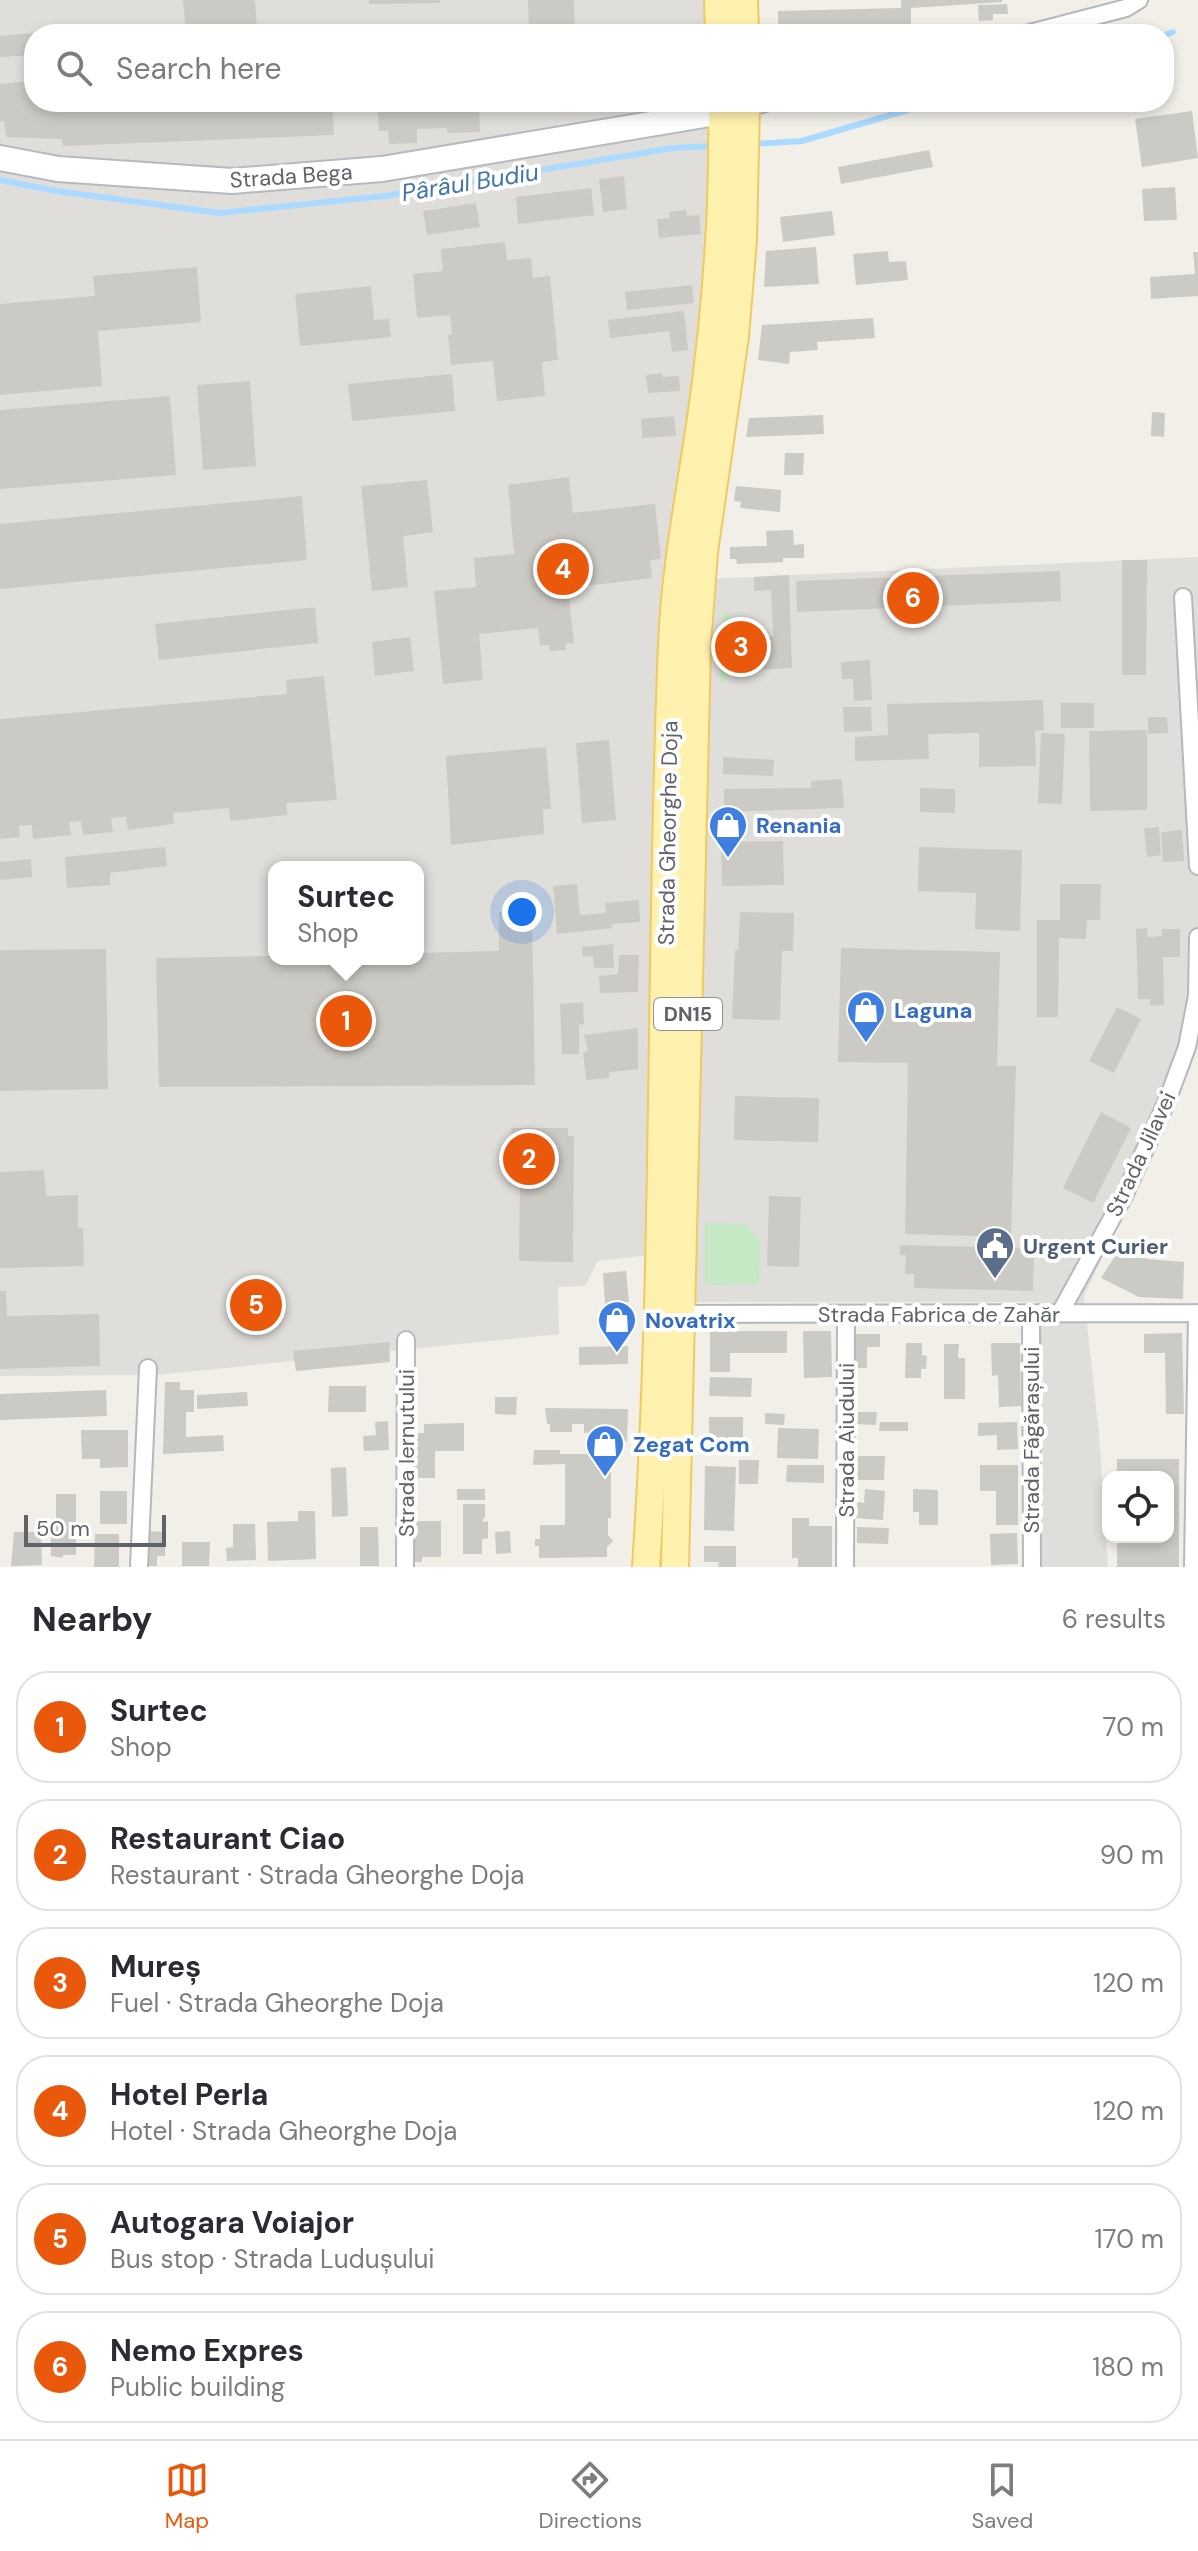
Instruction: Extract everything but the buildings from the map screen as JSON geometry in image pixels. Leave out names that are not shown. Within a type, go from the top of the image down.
[{"type":"main road","points":[[718,0],[719,24]]},
{"type":"main road","points":[[744,0],[745,24]]},
{"type":"main road","name":"Strada Bega","points":[[0,158],[58,169],[232,181],[382,169],[727,112]]},
{"type":"main road","name":"Strada Gheorghe Doja","points":[[646,1567],[662,1120],[672,643],[680,547],[712,333],[739,112]]},
{"type":"main road","name":"Strada Gheorghe Doja","points":[[675,1567],[697,645],[704,552],[735,336],[743,240],[734,159]]},
{"type":"street","points":[[1064,24],[1126,8],[1139,0]]},
{"type":"street","points":[[1183,597],[1198,866]]},
{"type":"street","name":"Strada Jilavei","points":[[1060,1313],[1123,1198],[1167,1101],[1187,1047],[1197,996],[1198,937]]},
{"type":"street","name":"Strada Făgărașului","points":[[1031,1313],[1032,1567]]},
{"type":"street","points":[[1193,1567],[1198,1313]]},
{"type":"street","name":"Strada Fabrica de Zahăr","points":[[680,1314],[1198,1313]]},
{"type":"street","name":"Strada Aiudului","points":[[845,1567],[846,1314]]},
{"type":"street","name":"Strada Iernutului","points":[[405,1567],[406,1340]]},
{"type":"street","points":[[139,1567],[148,1368]]},
{"type":"shaded area","points":[[0,0],[708,0],[709,24],[24,24],[24,112],[710,112],[705,259],[696,354],[662,581],[1198,557],[1198,1039],[1152,1152],[1084,1296],[1099,1435],[1102,1543],[1106,1543],[1108,1567],[1038,1567],[1038,1302],[694,1302],[650,1255],[598,1261],[585,1286],[558,1287],[559,1334],[156,1375],[0,1376]]},
{"type":"green space","points":[[723,610],[732,623],[730,672],[720,684]]},
{"type":"green space","points":[[705,1223],[744,1224],[760,1241],[759,1284],[705,1285]]},
{"type":"waterway","name":"Pârâul Budiu","points":[[752,144],[802,141],[901,112]]},
{"type":"waterway","name":"Pârâul Budiu","points":[[0,180],[56,191],[220,213],[385,196],[673,148],[717,146]]},
{"type":"place","name":"Hotel Perla","points":[[563,569]]},
{"type":"place","name":"Nemo Expres","points":[[913,598]]},
{"type":"place","name":"Mureș","points":[[741,647]]},
{"type":"place","name":"Renania","points":[[728,859]]},
{"type":"place","name":"Surtec","points":[[346,1021]]},
{"type":"place","name":"Laguna","points":[[866,1044]]},
{"type":"place","name":"Restaurant Ciao","points":[[529,1159]]},
{"type":"place","name":"Urgent Curier","points":[[995,1280]]},
{"type":"place","name":"Autogara Voiajor","points":[[256,1305]]},
{"type":"place","name":"Novatrix","points":[[617,1354]]},
{"type":"place","name":"Zegat Com","points":[[605,1478]]}]
